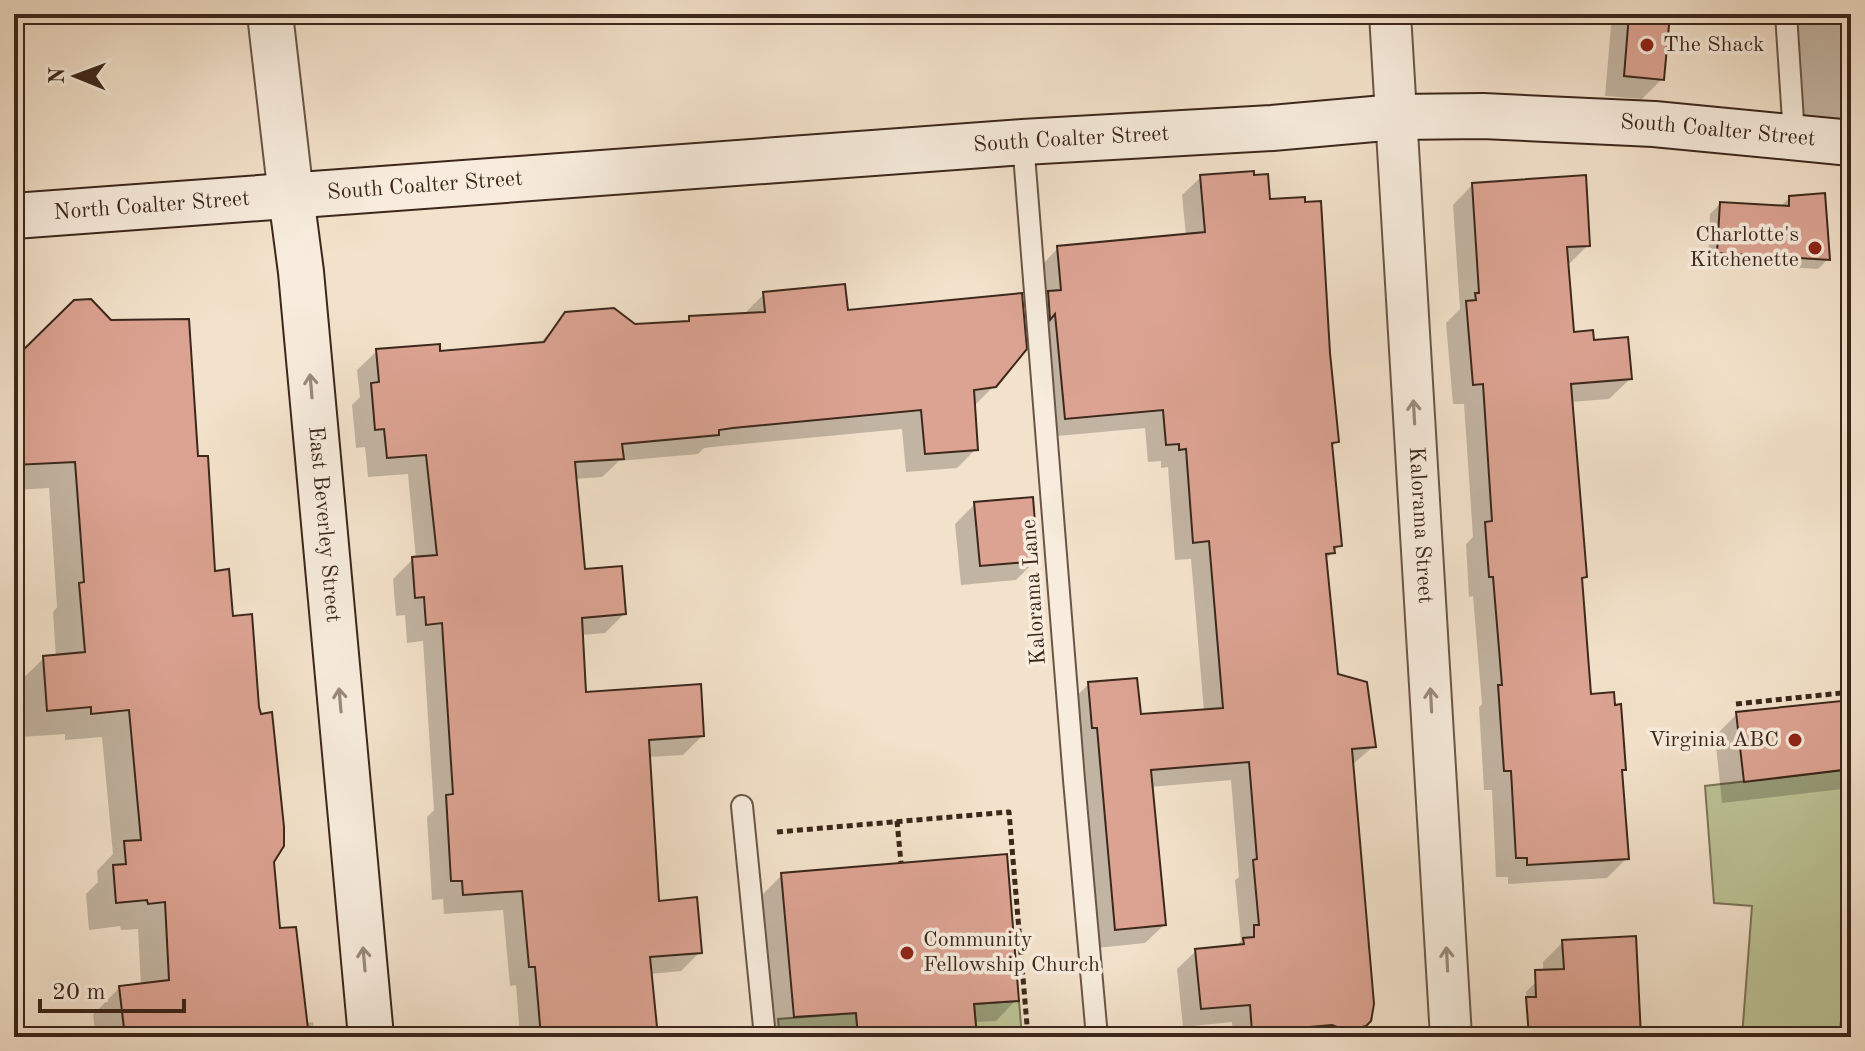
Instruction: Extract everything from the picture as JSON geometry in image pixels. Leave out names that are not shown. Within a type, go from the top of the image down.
[{"type":"main road","name":"East Beverley Street","points":[[270,14],[302,287],[371,1037]]},
{"type":"main road","name":"South Coalter Street","points":[[291,196],[1396,117],[1483,116],[1639,123],[1851,143]]},
{"type":"main road","name":"North Coalter Street","points":[[14,216],[291,196]]},
{"type":"street","name":"Kalorama Street","points":[[1390,14],[1451,1037]]},
{"type":"lane","points":[[1786,14],[1794,136]]},
{"type":"lane","name":"Kalorama Lane","points":[[1023,142],[1072,766],[1097,1037]]},
{"type":"lane","points":[[742,806],[765,1037]]},
{"type":"path","points":[[1736,704],[1851,692]]},
{"type":"path","points":[[1791,698],[1792,706]]},
{"type":"path","points":[[744,835],[1009,812],[1028,1037]]},
{"type":"path","points":[[897,821],[901,863]]},
{"type":"green space","points":[[1851,769],[1851,1003],[1845,1026],[1830,1037],[1742,1037],[1752,906],[1714,903],[1705,786]]},
{"type":"green space","points":[[1019,1001],[1022,1037],[977,1037],[974,1004]]},
{"type":"green space","points":[[856,1013],[858,1037],[780,1037],[778,1019]]},
{"type":"building","name":"The Shack","points":[[1629,14],[1670,14],[1664,80],[1624,76]]},
{"type":"building","points":[[1254,171],[1254,175],[1268,174],[1270,199],[1305,197],[1305,202],[1321,201],[1339,442],[1332,443],[1342,546],[1334,547],[1335,553],[1326,554],[1338,674],[1367,682],[1376,747],[1352,749],[1374,1004],[1371,1021],[1354,1029],[1332,1025],[1252,1032],[1250,1005],[1201,1009],[1195,949],[1244,944],[1243,938],[1254,937],[1254,925],[1259,925],[1249,762],[1151,770],[1166,925],[1115,930],[1097,728],[1092,728],[1088,682],[1137,678],[1141,714],[1223,708],[1209,541],[1193,543],[1186,449],[1179,450],[1179,444],[1166,445],[1163,410],[1065,419],[1055,314],[1050,320],[1048,291],[1061,290],[1057,246],[1205,232],[1200,175]]},
{"type":"building","points":[[1586,175],[1590,246],[1567,247],[1574,332],[1593,330],[1594,340],[1628,337],[1632,379],[1571,384],[1587,577],[1582,578],[1591,694],[1614,692],[1615,705],[1621,704],[1626,770],[1622,770],[1629,859],[1527,865],[1527,858],[1516,858],[1511,771],[1504,771],[1498,685],[1502,685],[1485,522],[1492,521],[1483,384],[1473,385],[1466,301],[1476,300],[1475,293],[1479,293],[1472,183]]},
{"type":"building","points":[[1825,193],[1830,260],[1717,253],[1720,202],[1789,206],[1789,196]]},
{"type":"building","points":[[845,284],[848,310],[1022,293],[1027,349],[996,387],[974,390],[978,450],[925,454],[921,410],[733,428],[719,430],[719,435],[622,444],[624,459],[575,462],[585,569],[622,566],[626,614],[582,618],[586,692],[701,684],[704,736],[649,740],[659,901],[697,897],[702,953],[650,957],[658,1037],[541,1037],[535,967],[529,967],[522,891],[463,895],[462,881],[451,881],[446,795],[453,794],[442,623],[426,625],[424,597],[415,598],[412,557],[437,555],[426,455],[387,458],[384,429],[375,430],[371,383],[379,382],[376,349],[440,344],[440,351],[544,342],[565,312],[614,308],[635,324],[689,321],[689,316],[765,312],[763,292]]},
{"type":"building","points":[[91,299],[111,320],[189,319],[198,456],[208,456],[215,571],[229,569],[233,616],[252,614],[259,707],[261,714],[272,712],[284,827],[284,846],[274,862],[280,928],[296,927],[309,1037],[125,1037],[119,986],[169,980],[165,902],[116,903],[113,865],[126,864],[124,841],[141,840],[129,710],[91,714],[91,707],[47,711],[43,656],[85,652],[79,583],[84,582],[75,462],[14,465],[14,359],[74,300]]},
{"type":"building","points":[[1033,497],[1038,561],[980,566],[974,502]]},
{"type":"building","name":"Virginia ABC","points":[[1851,700],[1851,769],[1744,782],[1736,712]]},
{"type":"building","points":[[1007,854],[1019,1001],[974,1004],[977,1037],[858,1037],[856,1013],[794,1017],[781,873]]},
{"type":"building","points":[[1636,936],[1641,1037],[1529,1037],[1526,997],[1536,997],[1535,970],[1564,969],[1562,940]]},
{"type":"place","name":"The Shack","points":[[1647,45]]},
{"type":"place","name":"Charlotte's Kitchenette","points":[[1815,248]]},
{"type":"place","name":"Virginia ABC","points":[[1795,740]]},
{"type":"place","name":"Community Fellowship Church","points":[[907,953]]}]
